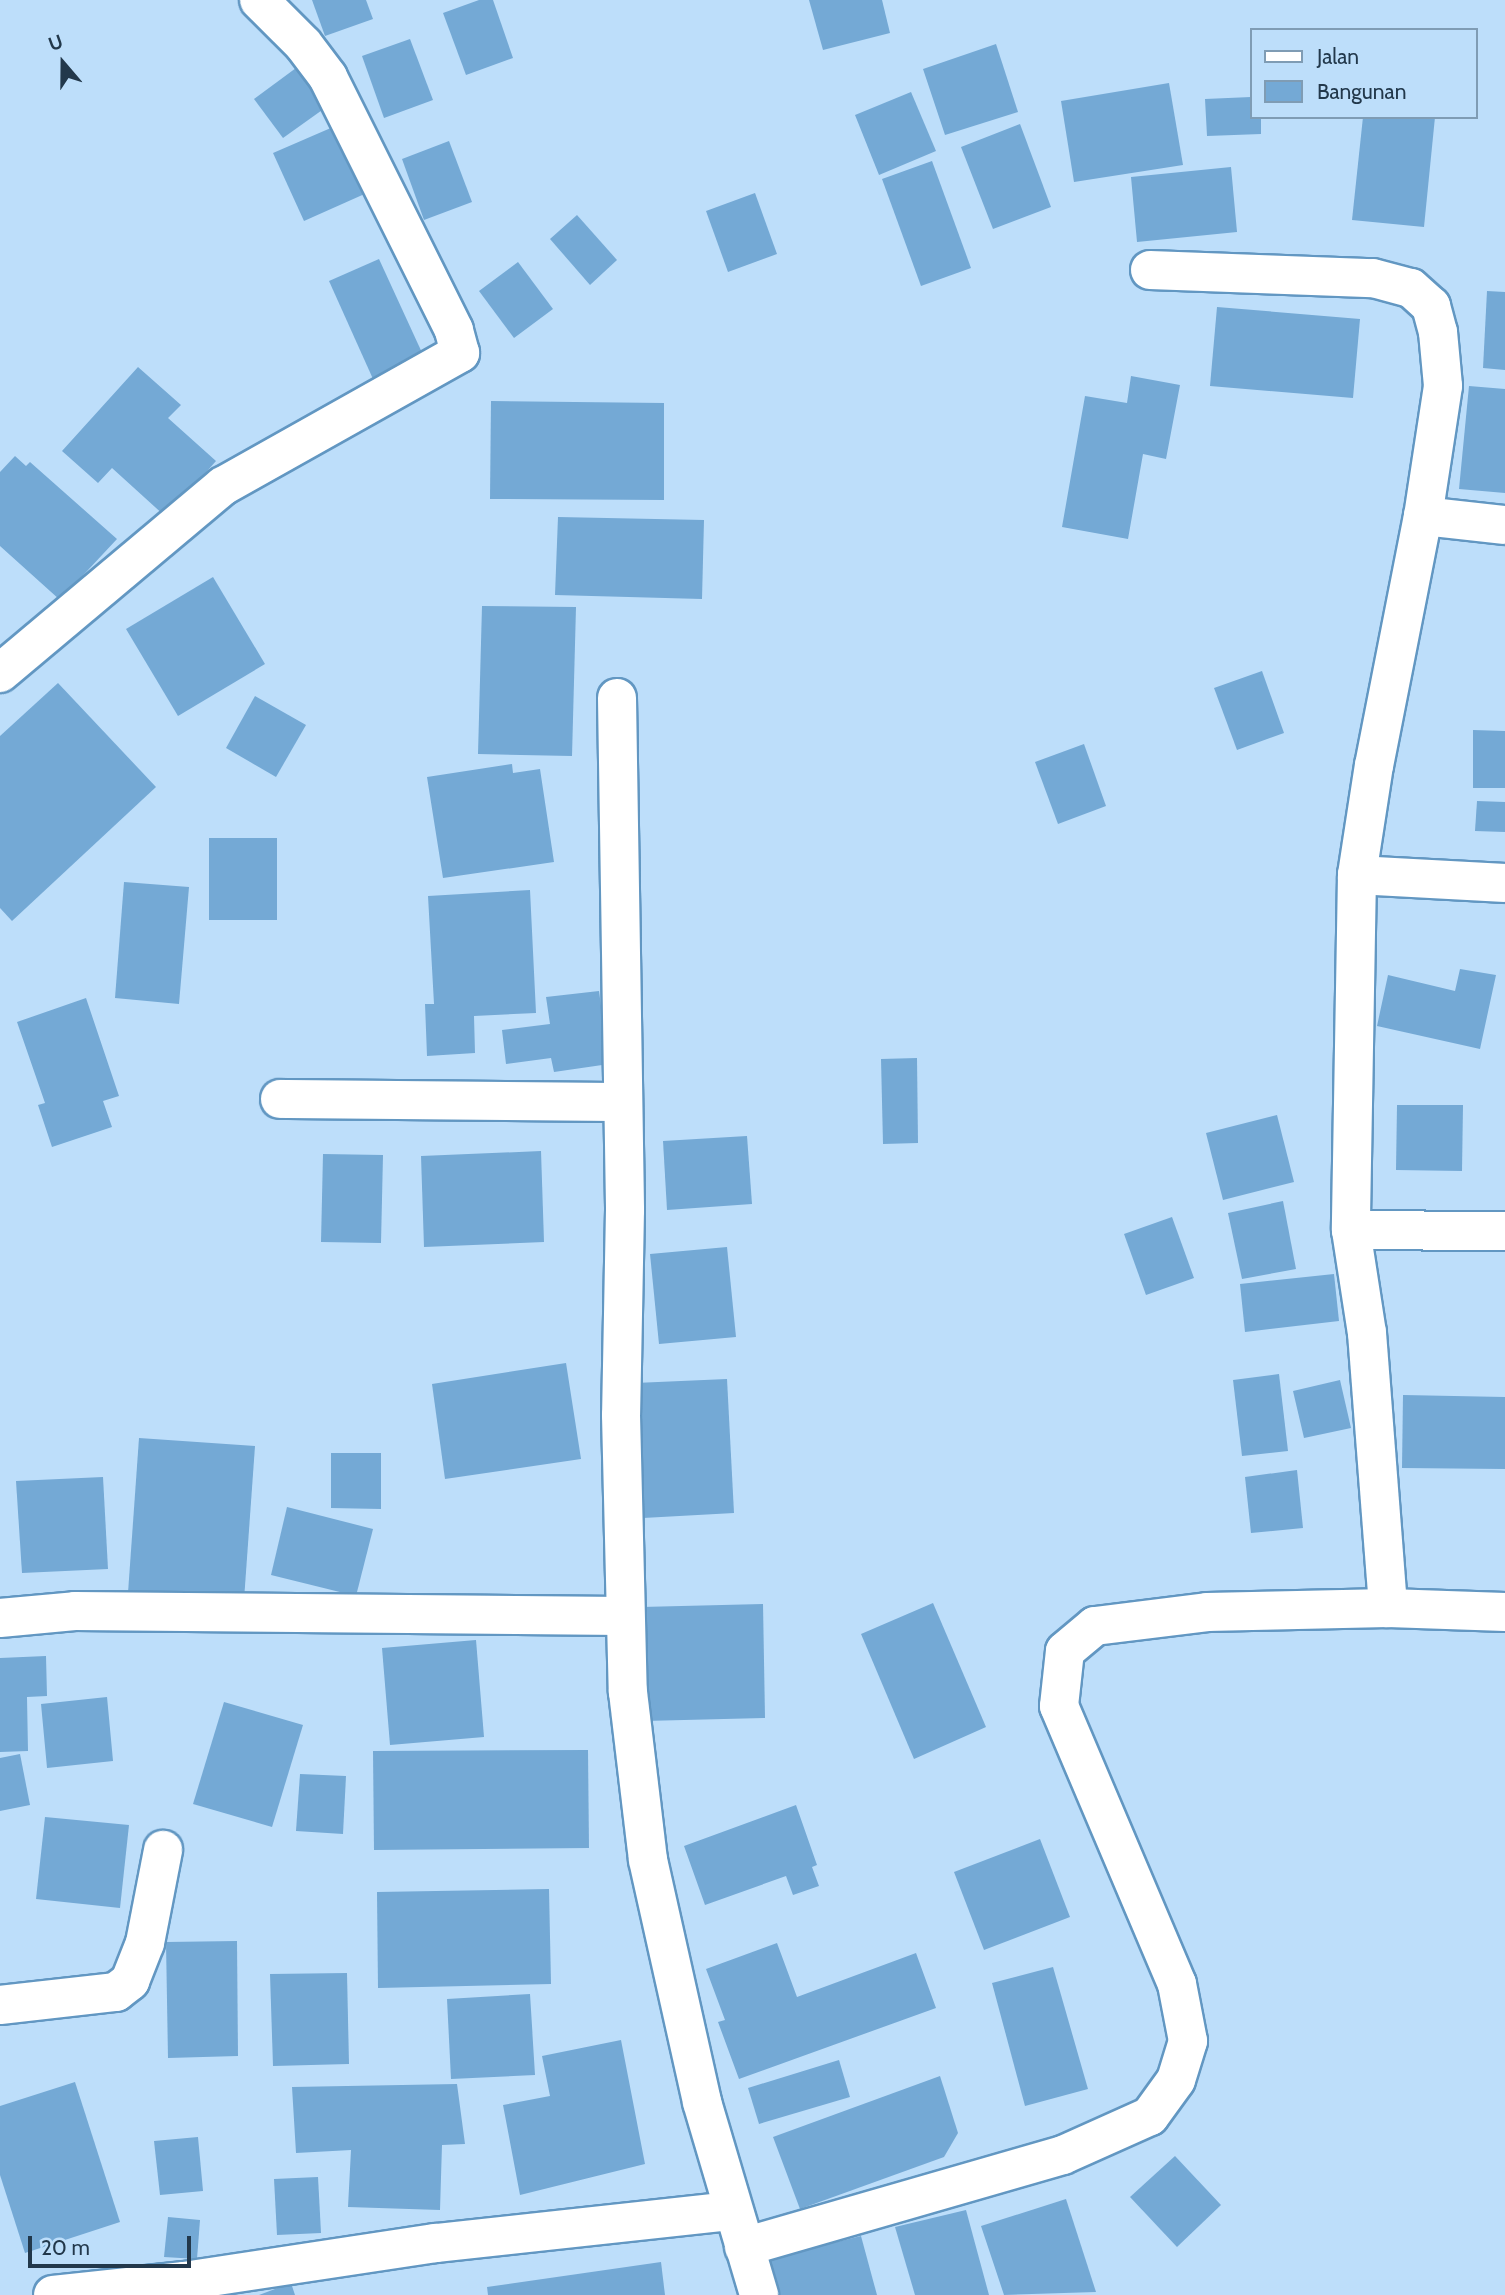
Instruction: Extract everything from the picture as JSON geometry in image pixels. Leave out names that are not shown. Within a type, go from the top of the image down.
[{"type":"street","points":[[0,673],[223,486],[460,353],[454,330],[328,77],[303,44],[258,0]]},
{"type":"street","points":[[1150,270],[1373,278],[1411,288],[1431,306],[1438,332],[1443,386],[1423,516],[1374,765],[1357,875],[1351,1230],[1367,1333],[1388,1608]]},
{"type":"street","points":[[1423,516],[1505,525]]},
{"type":"street","points":[[617,698],[623,1102],[623,1616],[648,1860],[731,2211],[759,2295]]},
{"type":"street","points":[[1357,875],[1505,883]]},
{"type":"street","points":[[280,1099],[623,1102]]},
{"type":"street","points":[[1351,1230],[1505,1231]]},
{"type":"street","points":[[744,2247],[1063,2155],[1150,2116],[1176,2080],[1188,2041],[1177,1984],[1059,1706],[1065,1651],[1095,1626],[1139,1617],[1388,1608],[1505,1612]]},
{"type":"street","points":[[0,1618],[75,1611],[623,1616]]},
{"type":"street","points":[[0,2005],[116,1992],[130,1981],[145,1943],[163,1850]]},
{"type":"street","points":[[53,2295],[168,2289],[436,2243],[731,2211]]},
{"type":"building","points":[[312,0],[366,0],[373,19],[325,36]]},
{"type":"building","points":[[479,0],[493,0],[513,58],[466,75],[443,13]]},
{"type":"building","points":[[809,0],[882,0],[890,33],[823,50]]},
{"type":"building","points":[[410,39],[433,100],[384,118],[362,56]]},
{"type":"building","points":[[996,44],[1018,112],[945,135],[923,69]]},
{"type":"building","points":[[296,68],[325,108],[283,138],[254,99]]},
{"type":"building","points":[[1169,83],[1183,165],[1074,182],[1061,101]]},
{"type":"building","points":[[911,92],[936,151],[879,175],[855,115]]},
{"type":"building","points":[[1250,97],[1250,119],[1261,119],[1261,134],[1207,136],[1205,99]]},
{"type":"building","points":[[1363,119],[1435,119],[1424,227],[1352,220]]},
{"type":"building","points":[[340,124],[369,192],[304,221],[273,153]]},
{"type":"building","points":[[1020,124],[1051,207],[993,229],[961,147]]},
{"type":"building","points":[[449,141],[472,202],[424,220],[402,159]]},
{"type":"building","points":[[932,161],[971,268],[921,286],[882,179]]},
{"type":"building","points":[[1231,167],[1237,232],[1137,242],[1131,177]]},
{"type":"building","points":[[755,193],[777,254],[728,272],[706,211]]},
{"type":"building","points":[[577,215],[617,260],[590,285],[550,239]]},
{"type":"building","points":[[379,259],[424,357],[373,379],[329,281]]},
{"type":"building","points":[[518,262],[553,309],[514,338],[479,291]]},
{"type":"building","points":[[1487,291],[1505,292],[1505,370],[1483,368]]},
{"type":"building","points":[[1217,307],[1360,319],[1353,398],[1210,386]]},
{"type":"building","points":[[138,367],[181,405],[168,418],[216,461],[166,517],[112,468],[98,483],[62,451]]},
{"type":"building","points":[[1131,376],[1180,385],[1166,459],[1143,454],[1128,539],[1062,527],[1085,396],[1127,403]]},
{"type":"building","points":[[1469,386],[1505,389],[1505,493],[1459,489]]},
{"type":"building","points":[[491,401],[664,403],[664,500],[490,499]]},
{"type":"building","points":[[15,456],[26,466],[30,462],[117,539],[60,600],[0,546],[0,472]]},
{"type":"building","points":[[558,517],[704,520],[702,599],[555,595]]},
{"type":"building","points":[[213,577],[265,664],[178,716],[126,629]]},
{"type":"building","points":[[482,606],[576,607],[572,756],[478,754]]},
{"type":"building","points":[[1262,671],[1284,733],[1237,750],[1214,688]]},
{"type":"building","points":[[58,683],[156,787],[12,921],[0,908],[0,736]]},
{"type":"building","points":[[255,696],[306,725],[276,777],[226,748]]},
{"type":"building","points":[[1473,730],[1505,731],[1505,788],[1473,788]]},
{"type":"building","points":[[1084,744],[1106,806],[1058,824],[1035,762]]},
{"type":"building","points":[[512,764],[513,773],[540,769],[554,862],[443,878],[427,777]]},
{"type":"building","points":[[1477,801],[1505,802],[1505,832],[1475,831]]},
{"type":"building","points":[[209,838],[277,838],[277,920],[209,920]]},
{"type":"building","points":[[124,882],[189,887],[179,1004],[115,998]]},
{"type":"building","points":[[530,890],[536,1013],[474,1016],[475,1053],[427,1056],[425,1004],[434,1004],[428,896]]},
{"type":"building","points":[[1460,969],[1496,975],[1480,1049],[1377,1026],[1388,975],[1455,991]]},
{"type":"building","points":[[599,991],[609,1064],[554,1072],[551,1058],[506,1064],[502,1030],[550,1024],[546,997]]},
{"type":"building","points":[[86,998],[119,1096],[103,1101],[112,1127],[52,1147],[38,1105],[45,1103],[17,1022]]},
{"type":"building","points":[[917,1058],[918,1143],[883,1144],[881,1059]]},
{"type":"building","points":[[1397,1105],[1463,1105],[1462,1171],[1396,1170]]},
{"type":"building","points":[[1277,1115],[1294,1182],[1223,1200],[1206,1133]]},
{"type":"building","points":[[747,1136],[752,1204],[667,1210],[663,1141]]},
{"type":"building","points":[[541,1151],[544,1242],[424,1247],[421,1156]]},
{"type":"building","points":[[323,1154],[383,1155],[381,1243],[321,1242]]},
{"type":"building","points":[[1283,1201],[1296,1269],[1242,1279],[1228,1213]]},
{"type":"building","points":[[1172,1217],[1194,1278],[1146,1295],[1124,1234]]},
{"type":"building","points":[[727,1247],[736,1337],[659,1344],[650,1254]]},
{"type":"building","points":[[1334,1274],[1339,1321],[1245,1332],[1240,1284]]},
{"type":"building","points":[[566,1363],[581,1459],[445,1479],[432,1384]]},
{"type":"building","points":[[1279,1374],[1288,1451],[1242,1456],[1233,1380]]},
{"type":"building","points":[[727,1379],[734,1513],[643,1518],[635,1383]]},
{"type":"building","points":[[1340,1380],[1351,1428],[1304,1438],[1293,1391]]},
{"type":"building","points":[[1403,1395],[1505,1397],[1505,1469],[1402,1468]]},
{"type":"building","points":[[139,1438],[255,1446],[244,1600],[128,1593]]},
{"type":"building","points":[[331,1453],[381,1453],[381,1509],[331,1508]]},
{"type":"building","points":[[1297,1470],[1303,1528],[1251,1533],[1245,1477]]},
{"type":"building","points":[[103,1477],[108,1569],[22,1573],[16,1481]]},
{"type":"building","points":[[287,1507],[373,1529],[356,1596],[271,1575]]},
{"type":"building","points":[[933,1603],[986,1727],[914,1759],[861,1634]]},
{"type":"building","points":[[763,1604],[765,1718],[644,1721],[641,1607]]},
{"type":"building","points":[[476,1640],[484,1737],[390,1745],[382,1648]]},
{"type":"building","points":[[46,1656],[47,1696],[27,1697],[28,1751],[0,1752],[0,1658]]},
{"type":"building","points":[[107,1697],[113,1761],[47,1768],[41,1704]]},
{"type":"building","points":[[224,1702],[303,1725],[272,1827],[193,1804]]},
{"type":"building","points":[[588,1750],[589,1848],[374,1850],[373,1751]]},
{"type":"building","points":[[20,1754],[30,1805],[0,1811],[0,1758]]},
{"type":"building","points":[[300,1774],[346,1776],[343,1834],[296,1831]]},
{"type":"building","points":[[796,1805],[817,1865],[812,1867],[819,1886],[793,1895],[786,1876],[705,1905],[684,1846]]},
{"type":"building","points":[[45,1817],[129,1825],[120,1908],[36,1899]]},
{"type":"building","points":[[1040,1839],[1070,1917],[984,1950],[954,1872]]},
{"type":"building","points":[[549,1889],[551,1984],[378,1988],[377,1892]]},
{"type":"building","points":[[237,1941],[238,2056],[168,2058],[166,1942]]},
{"type":"building","points":[[777,1943],[797,1997],[916,1953],[936,2008],[739,2079],[718,2022],[725,2020],[706,1969]]},
{"type":"building","points":[[1053,1967],[1088,2089],[1025,2106],[992,1983]]},
{"type":"building","points":[[347,1973],[349,2064],[273,2066],[270,1974]]},
{"type":"building","points":[[530,1994],[535,2075],[451,2079],[447,1999]]},
{"type":"building","points":[[621,2040],[645,2164],[520,2195],[503,2105],[550,2096],[542,2056]]},
{"type":"building","points":[[839,2060],[850,2097],[759,2124],[748,2088]]},
{"type":"building","points":[[940,2076],[958,2133],[944,2157],[800,2209],[773,2137]]},
{"type":"building","points":[[75,2082],[120,2222],[25,2253],[0,2175],[0,2106]]},
{"type":"building","points":[[457,2084],[465,2144],[442,2145],[440,2210],[348,2207],[351,2150],[296,2153],[292,2087]]},
{"type":"building","points":[[198,2137],[203,2191],[160,2195],[154,2141]]},
{"type":"building","points":[[1175,2156],[1221,2205],[1177,2247],[1130,2197]]},
{"type":"building","points":[[318,2177],[321,2233],[277,2235],[274,2179]]},
{"type":"building","points":[[1066,2199],[1096,2292],[1004,2295],[981,2226]]},
{"type":"building","points":[[966,2210],[989,2295],[915,2295],[895,2227]]},
{"type":"building","points":[[168,2217],[200,2220],[197,2259],[164,2257]]},
{"type":"building","points":[[861,2236],[877,2295],[774,2295],[765,2260]]},
{"type":"building","points":[[661,2262],[665,2295],[488,2295],[487,2287]]},
{"type":"building","points":[[291,2283],[295,2295],[259,2295]]}]
